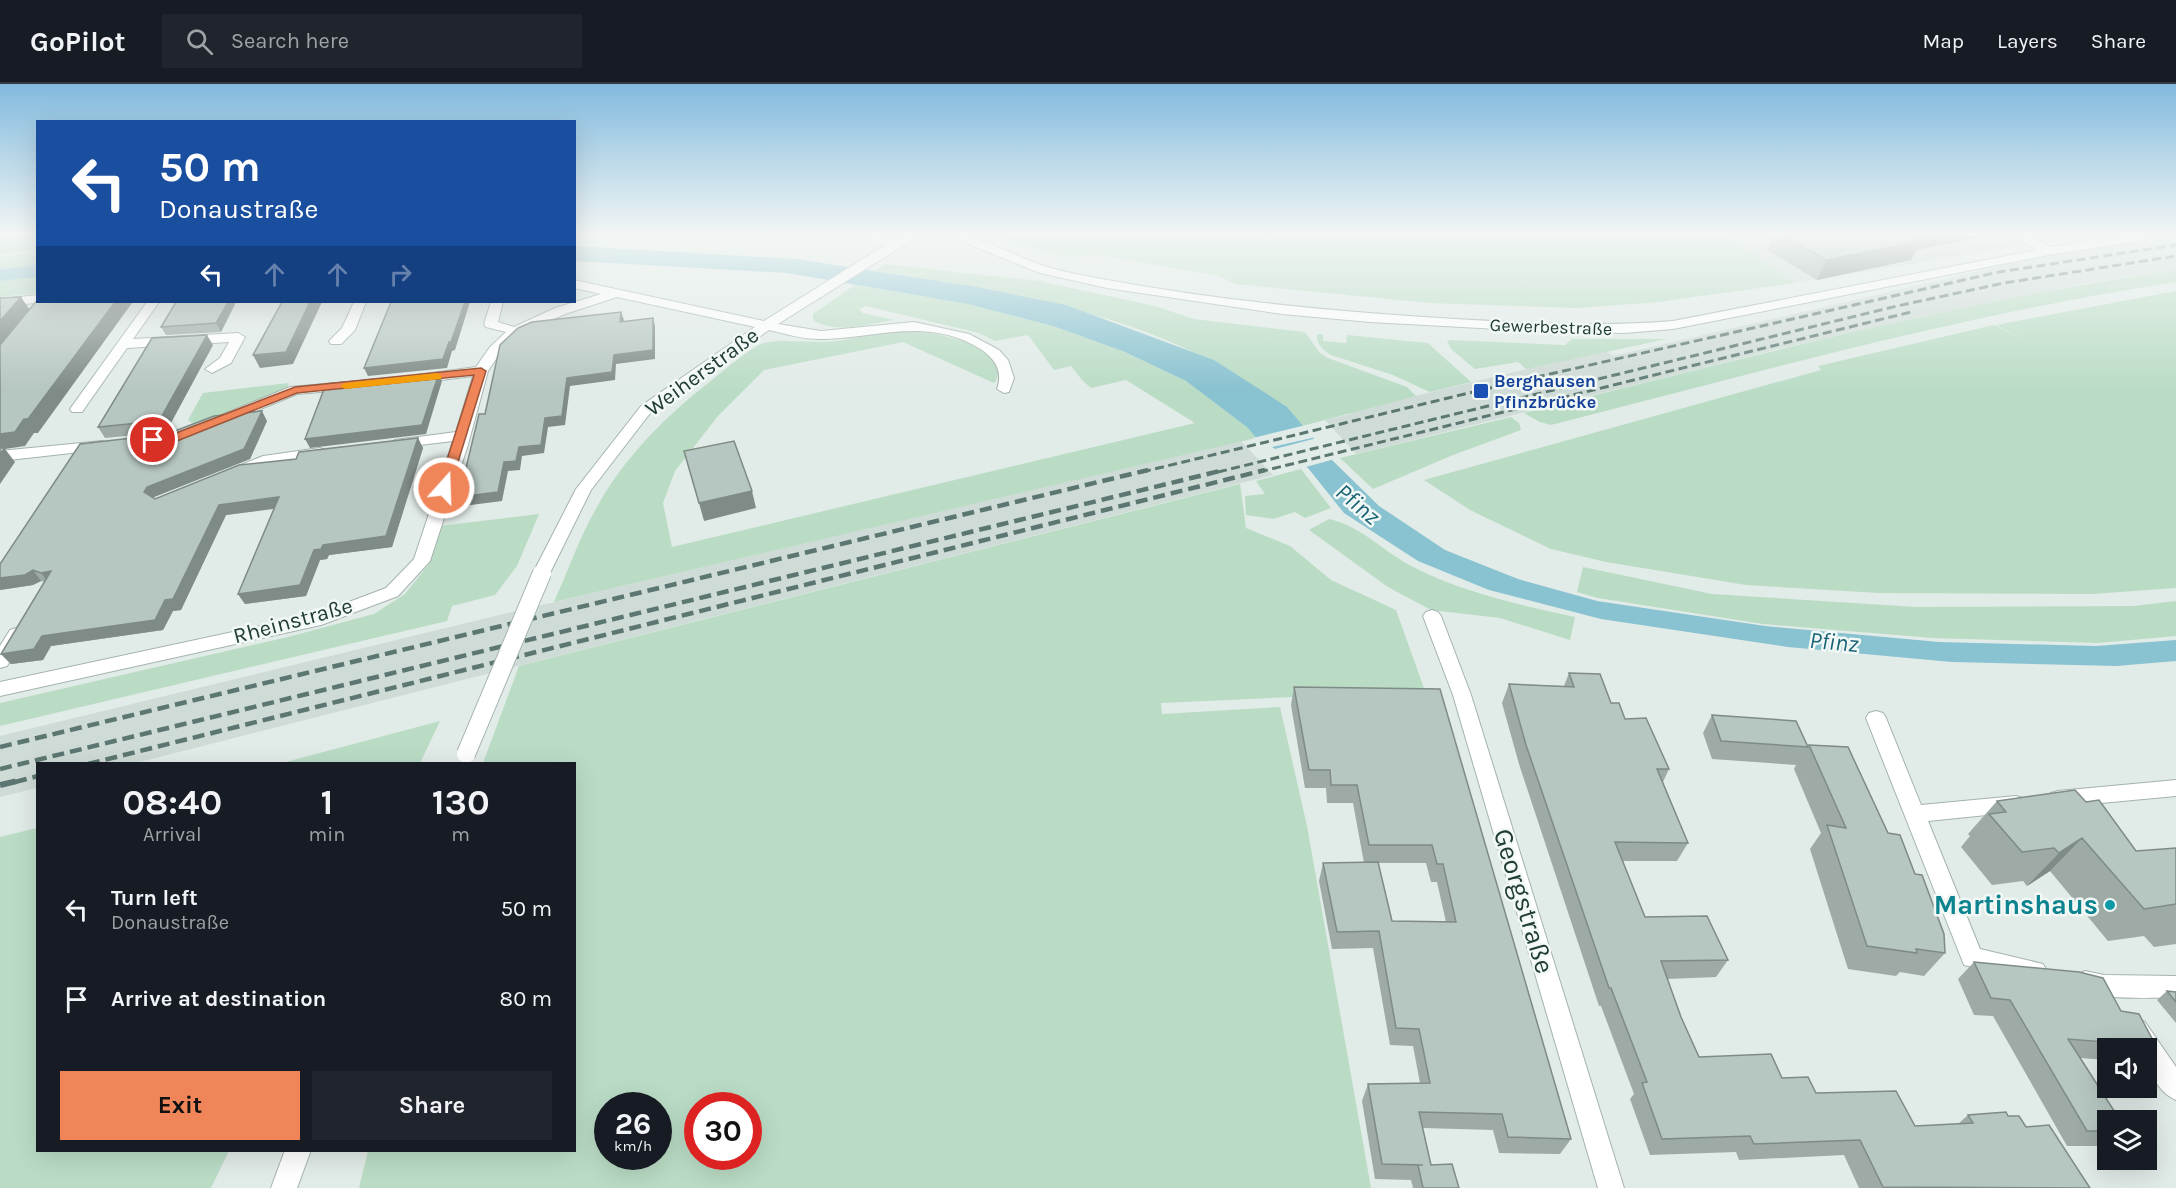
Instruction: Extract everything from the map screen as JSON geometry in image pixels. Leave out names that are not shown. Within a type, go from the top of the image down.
[{"type":"street","points":[[586,287],[766,326],[826,336],[902,326],[950,333],[973,340],[997,355],[1004,365],[1007,376],[1004,389]]},
{"type":"street","name":"Weiherstraße","points":[[464,759],[542,573],[584,489],[646,409],[766,326],[829,287]]},
{"type":"street","name":"Gewerbestraße","points":[[1122,287],[1216,302],[1371,318],[1536,327],[1624,329],[1673,325],[1868,287]]},
{"type":"street","name":"Rheinstraße","points":[[0,689],[321,619],[392,592],[422,561],[481,371],[495,350],[515,331],[560,311],[616,293]]},
{"type":"street","points":[[0,303],[40,304]]},
{"type":"street","points":[[76,409],[152,303]]},
{"type":"street","points":[[336,341],[348,330],[360,303]]},
{"type":"street","points":[[496,303],[491,324],[515,331]]},
{"type":"street","points":[[123,344],[238,336],[226,360],[212,369]]},
{"type":"street","points":[[403,381],[481,371]]},
{"type":"street","points":[[195,430],[295,390],[360,384]]},
{"type":"street","points":[[380,446],[462,436]]},
{"type":"street","points":[[0,456],[118,444]]},
{"type":"street","points":[[222,477],[263,461],[333,452]]},
{"type":"street","name":"Georgstraße","points":[[1432,616],[1462,694],[1611,1188]]},
{"type":"street","points":[[0,661],[24,620]]},
{"type":"street","points":[[1876,718],[1972,958],[2104,986],[2176,987]]},
{"type":"street","points":[[1914,814],[2176,788]]},
{"type":"street","points":[[2104,986],[2176,1088]]},
{"type":"street","points":[[284,1188],[297,1152]]},
{"type":"shaded area","points":[[1913,287],[2069,287],[1774,350],[1356,454],[1325,420],[1351,414],[1349,412],[1605,350],[1613,356]]},
{"type":"shaded area","points":[[1241,441],[1273,475],[139,762],[36,762],[36,788],[0,797],[0,736],[487,618]]},
{"type":"green space","points":[[0,287],[36,287],[36,293],[0,297]]},
{"type":"green space","points":[[853,287],[864,287],[968,304],[1053,326],[1125,352],[1186,381],[1248,428],[1256,438],[554,602],[591,518],[620,471],[663,422],[695,393],[744,354],[764,343],[829,342],[890,331],[922,331],[976,346],[995,362],[998,376],[994,383],[903,342],[764,370],[718,416],[675,471],[663,503],[672,547],[1195,423],[1126,380],[1091,388],[1071,366],[1054,370],[1028,335],[995,341],[979,333],[866,306],[859,309],[862,313],[895,320],[832,327],[813,320],[813,314]]},
{"type":"green space","points":[[968,287],[1065,287],[1155,306],[1194,319],[1305,332],[1320,353],[1328,358],[1407,387],[1416,396],[1302,426],[1283,406],[1253,386],[1203,357],[1159,337],[1066,307]]},
{"type":"green space","points":[[1261,287],[1770,287],[1659,302],[1577,308],[1430,303]]},
{"type":"green space","points":[[2075,287],[2149,287],[2018,310],[1940,327],[1551,425],[1524,413],[1767,352],[2012,298]]},
{"type":"green space","points":[[2176,291],[2176,588],[2092,594],[1879,593],[1746,585],[1606,562],[1551,549],[1470,510],[1424,480],[1821,370],[1818,366],[1994,325],[2022,338],[1996,325]]},
{"type":"green space","points":[[1317,334],[1323,334],[1323,341],[1346,343],[1347,335],[1428,343],[1471,382],[1430,392],[1393,375],[1331,355],[1321,346]]},
{"type":"green space","points":[[1572,339],[1667,339],[1526,369],[1518,362],[1475,369],[1452,350],[1447,342],[1450,340],[1565,345]]},
{"type":"green space","points":[[289,383],[287,389],[195,425],[188,420],[203,393]]},
{"type":"green space","points":[[1511,417],[1519,423],[1521,430],[1453,455],[1373,489],[1340,458]]},
{"type":"green space","points":[[1301,469],[1331,508],[1305,518],[1295,512],[1273,519],[1246,515],[1245,496],[1265,494],[1256,481]]},
{"type":"green space","points":[[1240,484],[1246,528],[1290,546],[1331,580],[1396,610],[1425,691],[1161,703],[1162,714],[1280,707],[1307,826],[1371,1188],[359,1188],[368,1152],[576,1152],[576,762],[483,762],[519,666]]},
{"type":"green space","points":[[539,514],[517,566],[495,595],[452,606],[447,621],[0,726],[0,703],[288,637],[374,614],[405,594],[429,564],[440,526]]},
{"type":"green space","points":[[1329,519],[1352,527],[1402,561],[1452,584],[1513,603],[1575,617],[1570,640],[1500,618],[1431,610],[1388,587],[1309,530]]},
{"type":"green space","points":[[1583,567],[1712,594],[1916,607],[2134,606],[2176,601],[2176,636],[2098,643],[1933,638],[1763,624],[1598,598],[1577,592]]},
{"type":"green space","points":[[440,721],[420,762],[286,762]]},
{"type":"green space","points":[[36,828],[36,1152],[229,1152],[211,1188],[0,1188],[0,837]]},
{"type":"water","name":"Pfinz","points":[[866,287],[974,287],[1066,305],[1214,360],[1287,407],[1333,461],[1379,506],[1445,550],[1518,579],[1597,601],[1765,626],[1939,642],[2096,646],[2176,640],[2176,661],[2116,666],[1952,662],[1788,647],[1601,619],[1489,590],[1418,561],[1344,513],[1308,468],[1256,438],[1248,428],[1186,381],[1125,352],[1053,326],[968,304]]},
{"type":"pier","points":[[1306,425],[1316,437],[1268,448],[1253,438]]},
{"type":"pier","points":[[1317,438],[1335,459],[1302,468],[1271,450]]},
{"type":"building","points":[[21,297],[0,321],[0,298]]},
{"type":"building","points":[[36,301],[114,303],[28,419],[24,419],[15,432],[0,434],[0,345]]},
{"type":"building","points":[[175,303],[227,303],[216,323],[161,327]]},
{"type":"building","points":[[281,303],[310,303],[286,352],[253,355]]},
{"type":"building","points":[[391,303],[465,303],[443,359],[364,368]]},
{"type":"building","points":[[621,312],[620,322],[653,318],[653,350],[614,355],[612,372],[567,378],[562,416],[545,418],[541,445],[519,447],[516,461],[504,462],[498,492],[459,497],[479,414],[485,414],[500,345],[518,328],[532,322]]},
{"type":"building","points":[[207,335],[159,421],[98,427],[152,338]]},
{"type":"building","points":[[439,373],[422,425],[305,439],[326,384]]},
{"type":"building","points":[[262,411],[244,449],[147,487],[144,492],[155,499],[239,465],[296,459],[299,452],[418,438],[386,536],[323,545],[321,549],[314,550],[300,585],[238,594],[279,497],[219,505],[173,599],[165,600],[155,620],[42,636],[34,649],[1,654],[51,571],[41,573],[33,570],[25,575],[0,578],[0,564],[80,444],[167,434],[214,416]]},
{"type":"building","points":[[734,441],[752,491],[699,503],[684,451]]},
{"type":"building","points":[[1569,673],[1600,674],[1611,703],[1619,703],[1625,719],[1646,718],[1669,769],[1657,769],[1688,843],[1615,842],[1645,917],[1707,916],[1728,960],[1661,961],[1681,1017],[1699,1057],[1771,1054],[1782,1078],[1808,1077],[1816,1093],[1896,1091],[1915,1126],[1973,1123],[1968,1115],[2006,1112],[2008,1116],[2019,1116],[2026,1127],[2049,1125],[2090,1188],[1883,1187],[1860,1140],[1754,1144],[1750,1136],[1662,1139],[1642,1083],[1647,1082],[1611,988],[1609,988],[1526,745],[1509,684],[1574,687]]},
{"type":"building","points":[[1294,687],[1440,689],[1571,1139],[1508,1137],[1502,1114],[1419,1112],[1431,1165],[1452,1164],[1459,1188],[1423,1188],[1418,1165],[1423,1165],[1382,1164],[1368,1084],[1430,1083],[1419,1029],[1396,1028],[1379,931],[1337,932],[1323,863],[1378,862],[1392,921],[1456,922],[1443,864],[1437,864],[1432,845],[1369,845],[1357,785],[1331,785],[1330,770],[1309,770]]},
{"type":"building","points":[[1712,715],[1796,721],[1808,747],[1721,741]]},
{"type":"building","points":[[1809,745],[1848,747],[1888,833],[1900,835],[1915,874],[1922,875],[1944,934],[1945,953],[1916,949],[1917,953],[1867,946],[1827,825],[1846,828]]},
{"type":"building","points":[[2075,790],[2086,802],[2099,800],[2136,851],[2176,848],[2176,904],[2144,909],[2082,838],[2059,853],[2054,848],[2022,852],[1989,814],[2006,812],[1997,801]]},
{"type":"building","points":[[1974,962],[2079,972],[2103,978],[2121,1011],[2139,1014],[2152,1038],[2097,1038],[2097,1041],[2068,1039],[2097,1084],[2097,1098],[2106,1098],[2114,1110],[2097,1110],[2097,1131],[2087,1131],[2010,1000],[1991,998]]},
{"type":"building","points":[[2167,991],[2176,992],[2176,1002]]},
{"type":"railway","points":[[1142,472],[1502,385],[1935,287]]},
{"type":"railway","points":[[1218,472],[1897,306],[1988,287]]},
{"type":"railway","points":[[1259,472],[1911,312]]},
{"type":"railway","points":[[0,747],[1148,470]]},
{"type":"railway","points":[[0,769],[1224,470]]},
{"type":"railway","points":[[96,762],[1265,470]]},
{"type":"railway","points":[[15,782],[36,777]]},
{"type":"railway","points":[[0,785],[21,780]]},
{"type":"slow traffic","points":[[345,386],[437,376]]},
{"type":"place","name":"Berghausen Pfinzbrücke","points":[[1481,391]]},
{"type":"place","name":"Martinshaus","points":[[2110,905]]},
{"type":"route","points":[[153,440],[173,438],[295,390],[403,381],[481,371],[459,448],[444,488]]}]
